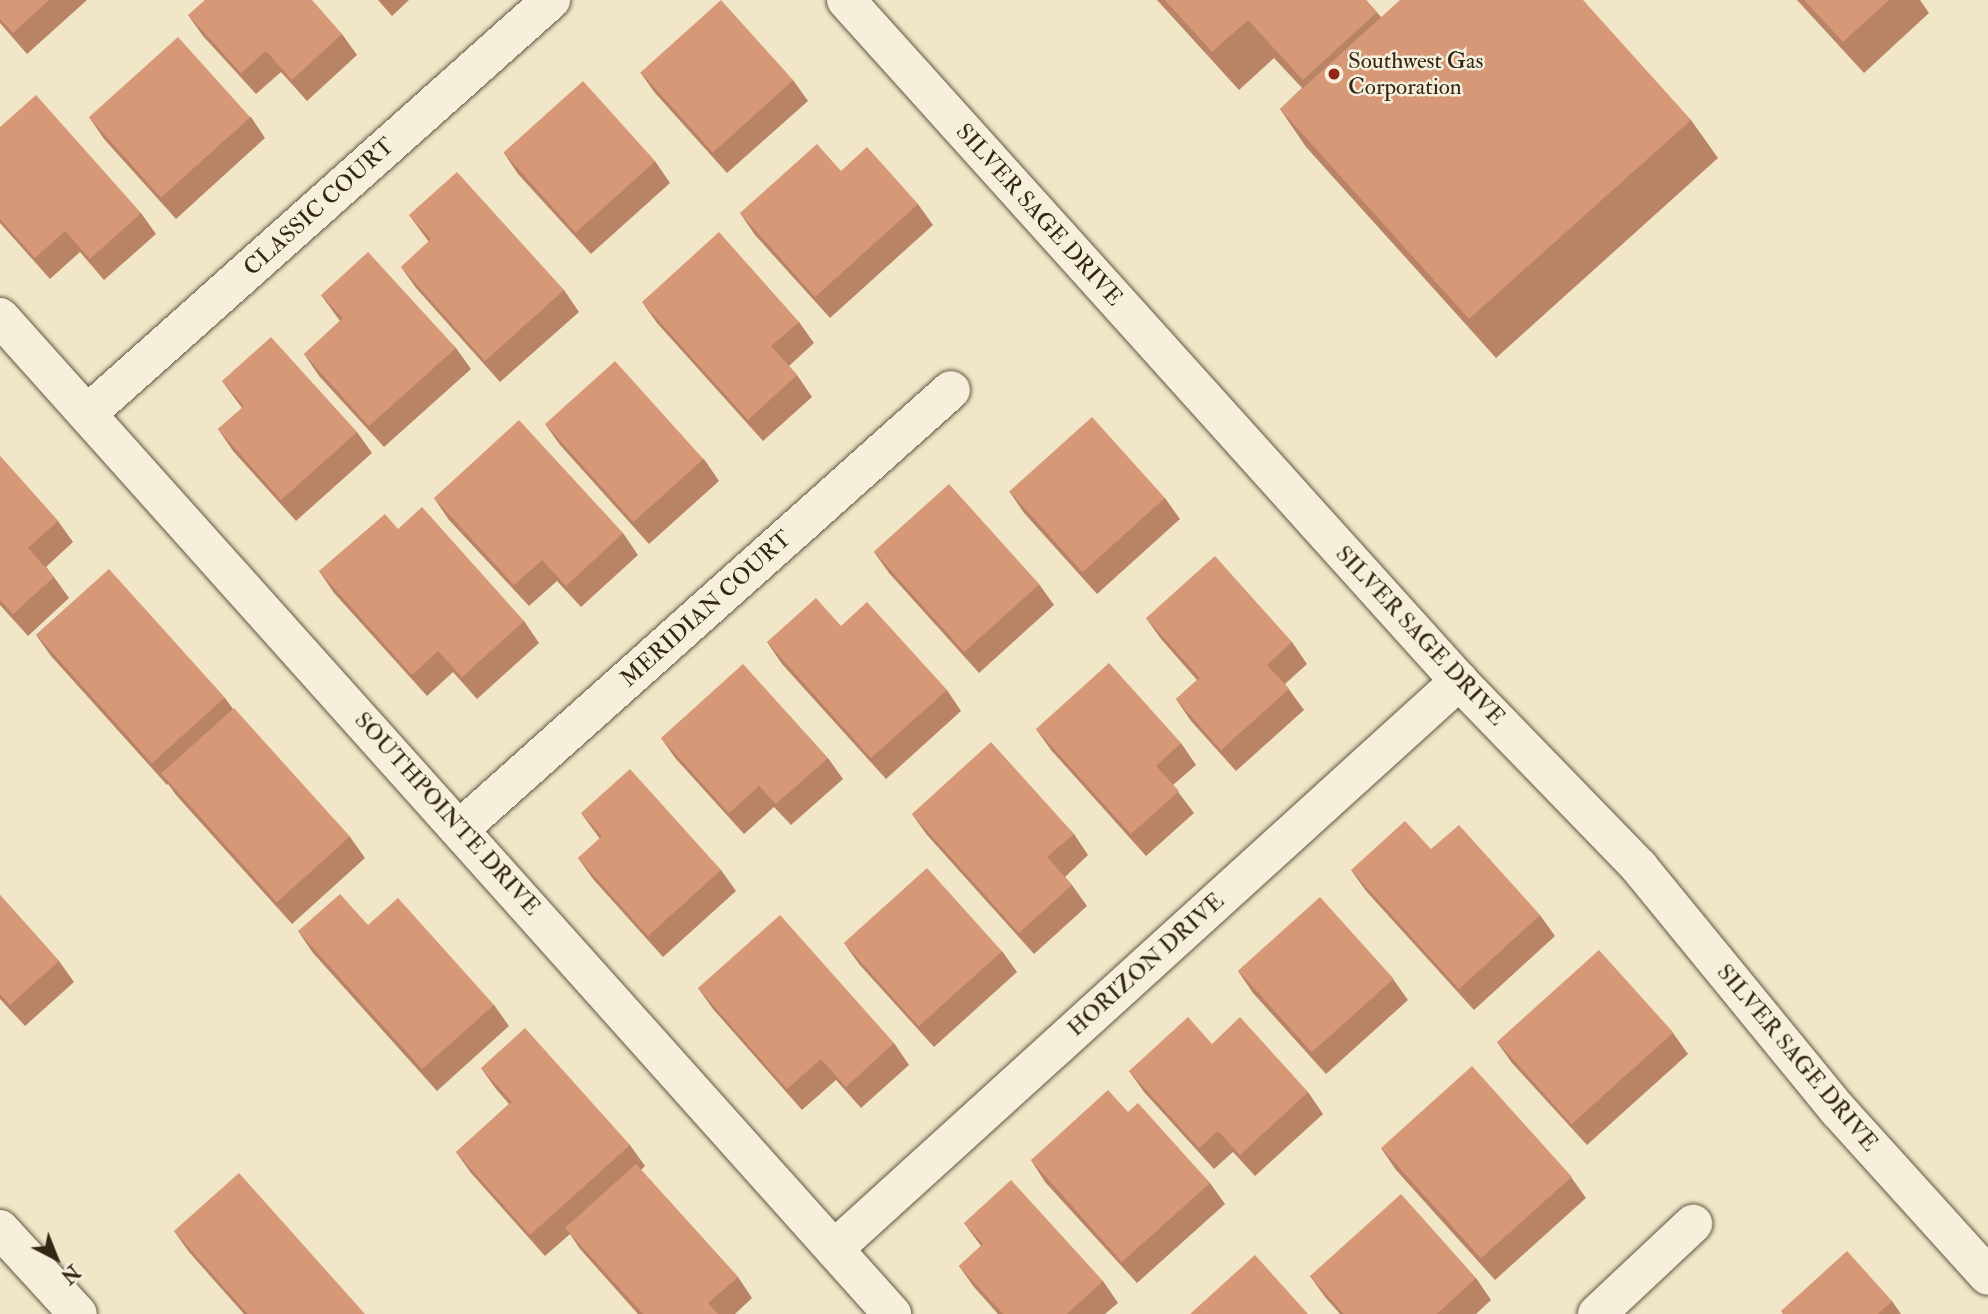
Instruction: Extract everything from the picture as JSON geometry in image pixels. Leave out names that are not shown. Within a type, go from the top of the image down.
[{"type":"street","name":"CLASSIC COURT","points":[[87,414],[551,0]]},
{"type":"street","name":"SILVER SAGE DRIVE","points":[[846,0],[1459,681],[1639,867],[1839,1111],[1988,1276]]},
{"type":"street","name":"SOUTHPOINTE DRIVE","points":[[0,317],[461,828],[892,1314]]},
{"type":"street","name":"MERIDIAN COURT","points":[[461,828],[951,390]]},
{"type":"street","name":"HORIZON DRIVE","points":[[834,1249],[1459,681]]},
{"type":"street","points":[[1597,1314],[1693,1224]]},
{"type":"street","points":[[8,1252],[78,1314]]},
{"type":"building","points":[[0,0],[49,0],[13,33],[0,19]]},
{"type":"building","points":[[205,0],[312,0],[342,34],[292,80],[266,51],[241,73],[188,15]]},
{"type":"building","points":[[721,0],[793,80],[713,153],[641,72]]},
{"type":"building","points":[[1165,0],[1366,0],[1377,12],[1303,80],[1248,20],[1212,52]]},
{"type":"building","points":[[1400,0],[1583,0],[1691,120],[1469,319],[1280,109]]},
{"type":"building","points":[[1804,0],[1889,0],[1843,42]]},
{"type":"building","points":[[178,37],[250,117],[161,198],[89,117]]},
{"type":"building","points":[[583,81],[655,161],[576,233],[503,153]]},
{"type":"building","points":[[36,95],[141,213],[90,259],[65,231],[35,258],[0,219],[0,127]]},
{"type":"building","points":[[817,144],[841,171],[867,147],[918,204],[815,297],[740,213]]},
{"type":"building","points":[[457,172],[564,290],[485,361],[401,267],[431,239],[409,215]]},
{"type":"building","points":[[719,232],[799,322],[771,346],[797,375],[748,420],[642,302]]},
{"type":"building","points":[[368,252],[456,348],[369,426],[304,354],[343,318],[321,295]]},
{"type":"building","points":[[271,337],[357,432],[281,500],[218,429],[244,406],[222,381]]},
{"type":"building","points":[[615,361],[703,459],[633,522],[545,424]]},
{"type":"building","points":[[1092,417],[1165,498],[1082,572],[1010,491]]},
{"type":"building","points":[[519,420],[623,533],[566,586],[542,560],[514,585],[434,498]]},
{"type":"building","points":[[0,456],[58,521],[28,548],[54,577],[13,614],[0,600]]},
{"type":"building","points":[[949,484],[1039,584],[964,652],[874,552]]},
{"type":"building","points":[[422,507],[524,621],[462,677],[438,651],[412,675],[319,571],[385,514],[398,529]]},
{"type":"building","points":[[1215,556],[1292,642],[1267,665],[1289,689],[1221,750],[1176,699],[1200,678],[1146,618]]},
{"type":"building","points":[[109,569],[225,698],[152,763],[36,635]]},
{"type":"building","points":[[816,598],[841,626],[867,602],[947,690],[871,758],[767,642]]},
{"type":"building","points":[[1109,663],[1181,743],[1156,766],[1179,791],[1131,834],[1036,729]]},
{"type":"building","points":[[743,664],[828,758],[776,804],[759,786],[729,813],[661,738]]},
{"type":"building","points":[[234,708],[350,837],[277,902],[161,774]]},
{"type":"building","points":[[991,742],[1074,834],[1047,857],[1072,885],[1019,933],[912,814]]},
{"type":"building","points":[[630,769],[721,870],[648,936],[578,858],[602,836],[581,813]]},
{"type":"building","points":[[1405,821],[1431,849],[1459,825],[1540,915],[1459,989],[1351,870]]},
{"type":"building","points":[[927,868],[1002,951],[919,1026],[844,943]]},
{"type":"building","points":[[340,894],[368,925],[398,898],[494,1005],[422,1069],[298,931]]},
{"type":"building","points":[[0,895],[59,961],[10,1005],[0,994]]},
{"type":"building","points":[[1320,897],[1394,979],[1312,1052],[1238,971]]},
{"type":"building","points":[[780,915],[894,1043],[846,1087],[821,1059],[787,1089],[698,988]]},
{"type":"building","points":[[1599,950],[1673,1032],[1571,1124],[1497,1042]]},
{"type":"building","points":[[1188,1017],[1212,1044],[1240,1017],[1308,1092],[1240,1155],[1218,1131],[1199,1148],[1129,1071]]},
{"type":"building","points":[[525,1028],[630,1145],[530,1235],[456,1152],[512,1102],[481,1068]]},
{"type":"building","points":[[1472,1066],[1572,1177],[1481,1258],[1381,1148]]},
{"type":"building","points":[[1108,1090],[1128,1112],[1138,1103],[1210,1183],[1122,1262],[1031,1160]]},
{"type":"building","points":[[636,1164],[738,1277],[708,1303],[718,1314],[643,1314],[565,1228]]},
{"type":"building","points":[[239,1173],[365,1314],[248,1314],[174,1231]]},
{"type":"building","points":[[1011,1180],[1103,1281],[1067,1314],[1003,1314],[959,1266],[983,1244],[964,1223]]},
{"type":"building","points":[[1401,1194],[1476,1278],[1437,1314],[1344,1314],[1310,1276]]},
{"type":"building","points":[[1847,1251],[1892,1301],[1878,1314],[1783,1314],[1781,1311]]},
{"type":"building","points":[[1255,1255],[1308,1314],[1190,1314]]},
{"type":"place","name":"Southwest Gas Corporation","points":[[1334,74]]}]
